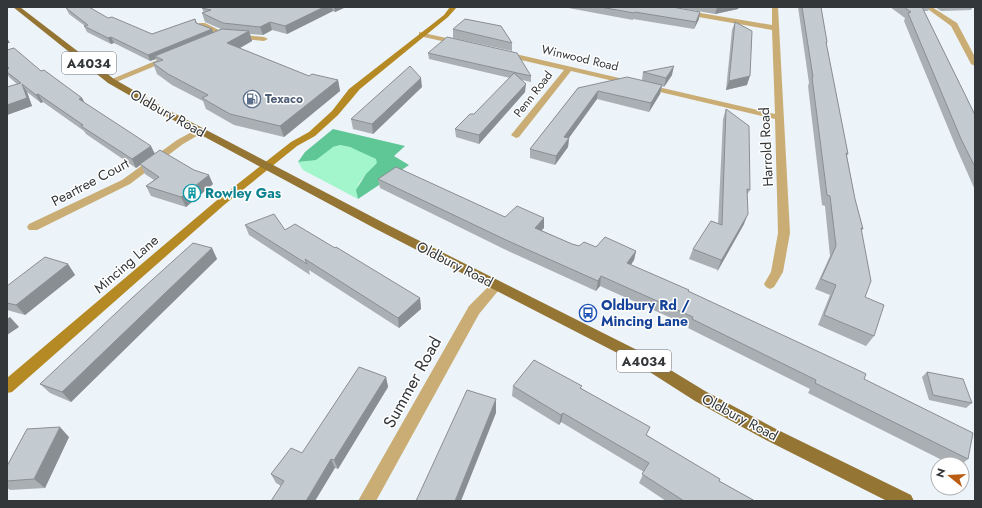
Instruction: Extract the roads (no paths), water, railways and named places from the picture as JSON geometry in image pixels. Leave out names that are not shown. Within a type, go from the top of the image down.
[{"type":"main road","name":"Oldbury Road","points":[[16,7],[111,81],[199,131],[636,356],[700,396],[772,435],[905,501]]},
{"type":"street","points":[[446,16],[454,7]]},
{"type":"street","points":[[446,16],[464,7]]},
{"type":"street","points":[[653,7],[775,28]]},
{"type":"street","name":"Harrold Road","points":[[770,284],[777,272],[784,233],[778,117],[775,7]]},
{"type":"street","points":[[928,7],[944,16],[954,25],[975,64]]},
{"type":"street","name":"Mincing Lane","points":[[7,386],[162,252],[266,166],[294,144],[304,139],[335,114],[357,87],[446,16]]},
{"type":"street","points":[[202,25],[224,35],[264,39]]},
{"type":"street","points":[[422,34],[468,45]]},
{"type":"street","points":[[211,40],[224,35]]},
{"type":"street","name":"Winwood Road","points":[[492,50],[778,117]]},
{"type":"street","points":[[111,81],[173,57]]},
{"type":"street","name":"Penn Road","points":[[516,135],[569,68]]},
{"type":"street","name":"Peartree Court","points":[[32,227],[126,182],[180,142],[199,131]]},
{"type":"street","name":"Summer Road","points":[[367,501],[474,310],[497,285]]},
{"type":"place","name":"Texaco","points":[[252,99]]},
{"type":"place","name":"Rowley Gas","points":[[192,193]]},
{"type":"place","name":"Oldbury Rd / Mincing Lane","points":[[588,313]]}]
